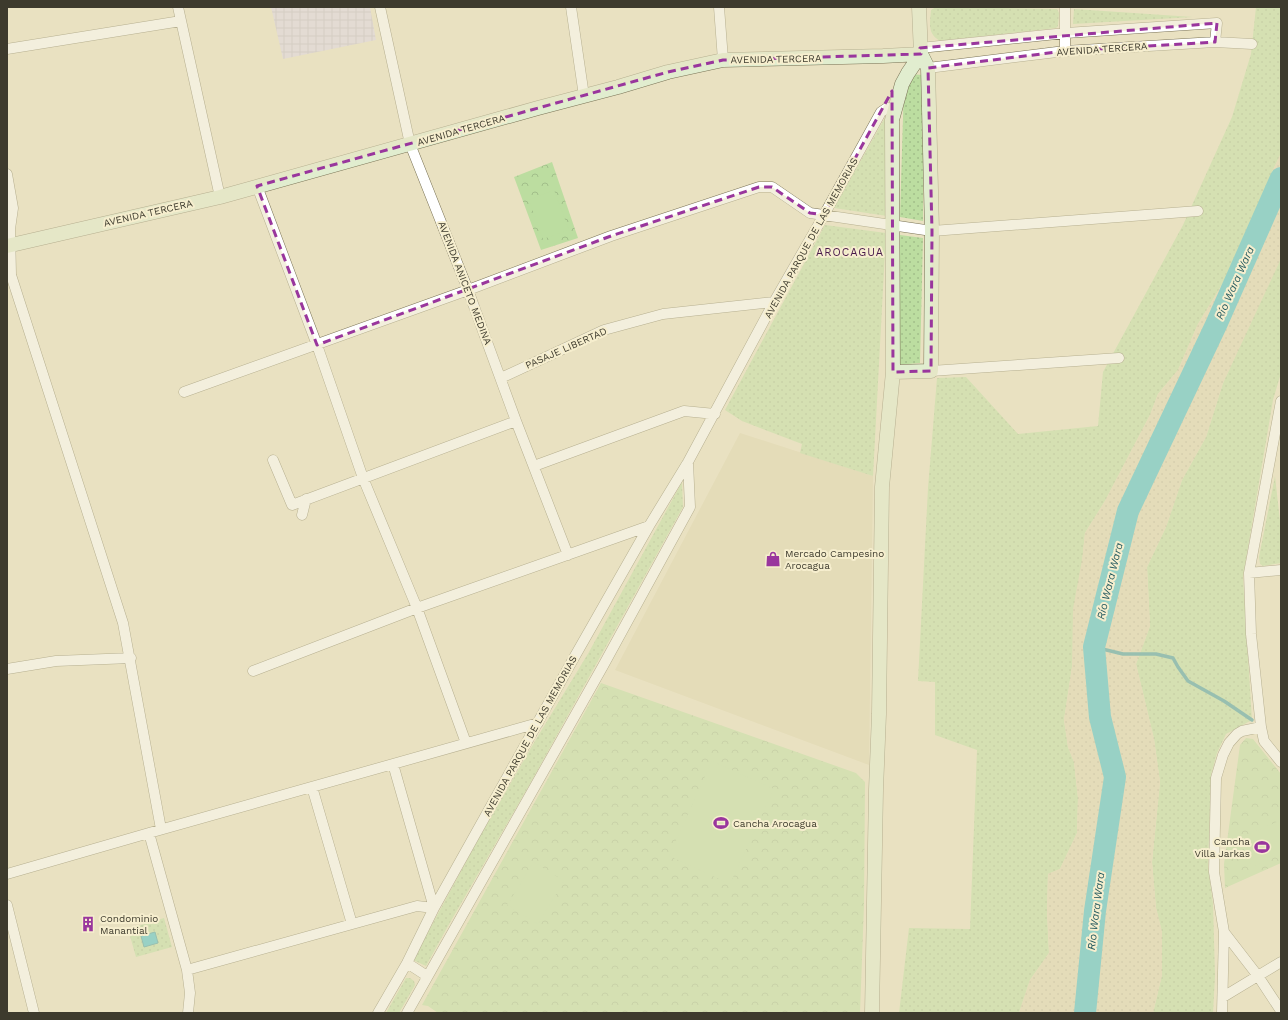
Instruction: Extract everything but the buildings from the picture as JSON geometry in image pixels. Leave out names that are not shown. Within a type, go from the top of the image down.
[{"type":"street","points":[[178,7],[220,197]]},
{"type":"street","name":"AVENIDA ANICETO MEDINA","points":[[380,7],[410,144],[468,290],[516,421],[568,555]]},
{"type":"street","points":[[571,7],[584,96]]},
{"type":"street","points":[[719,7],[723,60]]},
{"type":"street","points":[[919,7],[920,51],[928,68],[932,231],[931,371]]},
{"type":"street","points":[[1065,7],[1065,51]]},
{"type":"street","points":[[7,49],[181,21]]},
{"type":"street","name":"AVENIDA TERCERA","points":[[8,246],[220,197],[668,72],[723,60],[883,56],[1066,33],[1217,23],[1215,42]]},
{"type":"street","name":"AVENIDA TERCERA","points":[[928,68],[1065,51],[1215,42],[1252,44]]},
{"type":"street","points":[[872,1013],[876,785],[879,714],[882,487],[894,372],[892,120],[902,84],[920,51]]},
{"type":"street","name":"AVENIDA PARQUE DE LAS MEMORIAS","points":[[378,1013],[434,908],[649,526],[715,414],[774,302],[881,112],[887,108],[895,109]]},
{"type":"street","points":[[7,174],[13,208],[8,246],[11,275],[123,623],[131,658],[162,829]]},
{"type":"street","points":[[257,186],[316,345],[363,478],[417,608],[466,743]]},
{"type":"street","points":[[184,392],[468,290],[611,236],[759,187],[772,188],[810,213],[932,231],[1198,211]]},
{"type":"street","name":"PASAJE LIBERTAD","points":[[501,378],[604,330],[663,314],[774,302]]},
{"type":"street","points":[[894,372],[931,371],[1119,358]]},
{"type":"street","points":[[1281,402],[1249,573],[1251,634],[1261,727],[1264,741],[1281,762]]},
{"type":"street","points":[[534,466],[684,411],[715,414]]},
{"type":"street","points":[[273,460],[292,505],[516,421]]},
{"type":"street","points":[[407,1013],[603,666],[690,507],[688,462]]},
{"type":"street","points":[[302,515],[306,499]]},
{"type":"street","points":[[253,670],[417,608],[649,526]]},
{"type":"street","points":[[1249,573],[1281,570]]},
{"type":"street","points":[[7,669],[56,661],[131,658]]},
{"type":"street","points":[[7,874],[538,723]]},
{"type":"street","points":[[1222,1013],[1224,932],[1214,872],[1216,778],[1223,755],[1229,743],[1242,731],[1261,727]]},
{"type":"street","points":[[187,970],[417,906],[434,908],[393,764]]},
{"type":"street","points":[[312,787],[352,924]]},
{"type":"street","points":[[149,833],[187,970],[190,993],[188,1013]]},
{"type":"street","points":[[7,905],[34,1013]]},
{"type":"street","points":[[1224,932],[1258,976],[1281,1011]]},
{"type":"street","points":[[1223,997],[1281,962]]},
{"type":"street","points":[[406,963],[427,976]]},
{"type":"highlighted area","points":[[1217,23],[1215,42],[1065,51],[928,68],[932,231],[931,371],[893,372],[892,91],[824,215],[810,213],[772,187],[759,187],[611,236],[317,345],[257,186],[668,72],[723,60],[921,54],[920,48]]},
{"type":"shaded area","points":[[271,7],[370,7],[376,40],[283,59]]},
{"type":"shaded area","name":"Mercado Campesino Arocagua","points":[[740,433],[873,476],[869,765],[615,670]]},
{"type":"green space","points":[[936,7],[1057,9],[1059,13],[1058,26],[1056,28],[940,41],[933,35],[930,28],[931,10]]},
{"type":"green space","points":[[1256,7],[1281,7],[1281,153],[1273,170],[1258,221],[1198,324],[1178,370],[1158,394],[1150,415],[1105,501],[1085,533],[1072,667],[1064,720],[1068,747],[1074,762],[1078,798],[1077,833],[1060,869],[1048,874],[1047,912],[1049,953],[1030,980],[1019,1013],[899,1013],[909,928],[970,929],[977,750],[935,735],[935,682],[918,681],[928,488],[937,378],[966,377],[1018,434],[1098,426],[1103,372],[1183,225],[1232,117],[1251,54]]},
{"type":"green space","points":[[1074,9],[1193,17],[1073,24]]},
{"type":"green space","points":[[909,74],[923,75],[923,221],[900,217],[904,84]]},
{"type":"green space","points":[[891,107],[887,216],[834,208]]},
{"type":"green space","points":[[552,162],[578,238],[541,250],[514,177]]},
{"type":"green space","points":[[554,190],[569,230],[543,239],[529,200]]},
{"type":"green space","points":[[825,225],[886,233],[873,476],[800,453],[802,444],[742,421],[725,410]]},
{"type":"green space","points":[[900,235],[923,238],[920,363],[897,365]]},
{"type":"green space","points":[[1281,257],[1281,373],[1273,400],[1243,577],[1252,720],[1226,734],[1217,753],[1211,775],[1208,867],[1213,904],[1215,976],[1213,1013],[1153,1013],[1162,975],[1162,932],[1156,908],[1152,862],[1160,782],[1154,739],[1136,664],[1150,626],[1147,567],[1166,527],[1182,480],[1206,437],[1223,383]]},
{"type":"green space","points":[[1275,476],[1281,530],[1281,563],[1263,566],[1260,564],[1259,557]]},
{"type":"green space","points":[[682,482],[683,507],[531,782],[426,966],[413,960],[480,836],[589,652]]},
{"type":"green space","points":[[601,683],[856,773],[865,782],[864,905],[860,1013],[438,1013],[428,1006],[422,1005]]},
{"type":"green space","points":[[1246,738],[1253,739],[1281,774],[1281,863],[1225,888],[1224,864],[1240,745]]},
{"type":"green space","name":"Cancha Arocagua","points":[[712,761],[774,789],[730,884],[669,856]]},
{"type":"green space","name":"Cancha Villa Jarkas","points":[[1281,820],[1281,854],[1252,867],[1239,839]]},
{"type":"green space","points":[[534,862],[564,881],[538,924],[507,905]]},
{"type":"green space","points":[[164,918],[172,947],[136,957],[128,929]]},
{"type":"green space","points":[[406,978],[410,978],[414,981],[415,985],[399,1013],[386,1013]]},
{"type":"sand","points":[[1281,153],[1281,257],[1223,383],[1206,437],[1182,480],[1166,527],[1147,567],[1150,626],[1136,664],[1154,739],[1160,782],[1152,862],[1156,908],[1162,932],[1162,975],[1153,1013],[1019,1013],[1030,980],[1049,953],[1047,912],[1048,874],[1060,869],[1077,833],[1078,798],[1074,762],[1068,747],[1064,720],[1072,667],[1073,609],[1082,560],[1085,533],[1105,501],[1150,415],[1158,394],[1178,370],[1198,324],[1258,221],[1273,170]]},
{"type":"water","points":[[155,932],[158,943],[144,947],[141,936]]},
{"type":"waterway","name":"Río Wara Wara","points":[[1085,1013],[1095,911],[1115,777],[1100,717],[1094,647],[1128,511],[1216,325],[1281,178]]},
{"type":"waterway","points":[[1094,647],[1123,654],[1156,654],[1173,658],[1188,681],[1224,701],[1252,720]]},
{"type":"place","name":"Mercado Campesino Arocagua","points":[[773,559]]},
{"type":"place","name":"Cancha Arocagua","points":[[721,823]]},
{"type":"place","name":"Cancha Villa Jarkas","points":[[1262,847]]},
{"type":"place","name":"Condominio Manantial","points":[[88,924]]},
{"type":"district","name":"AROCAGUA","points":[[850,252]]}]
